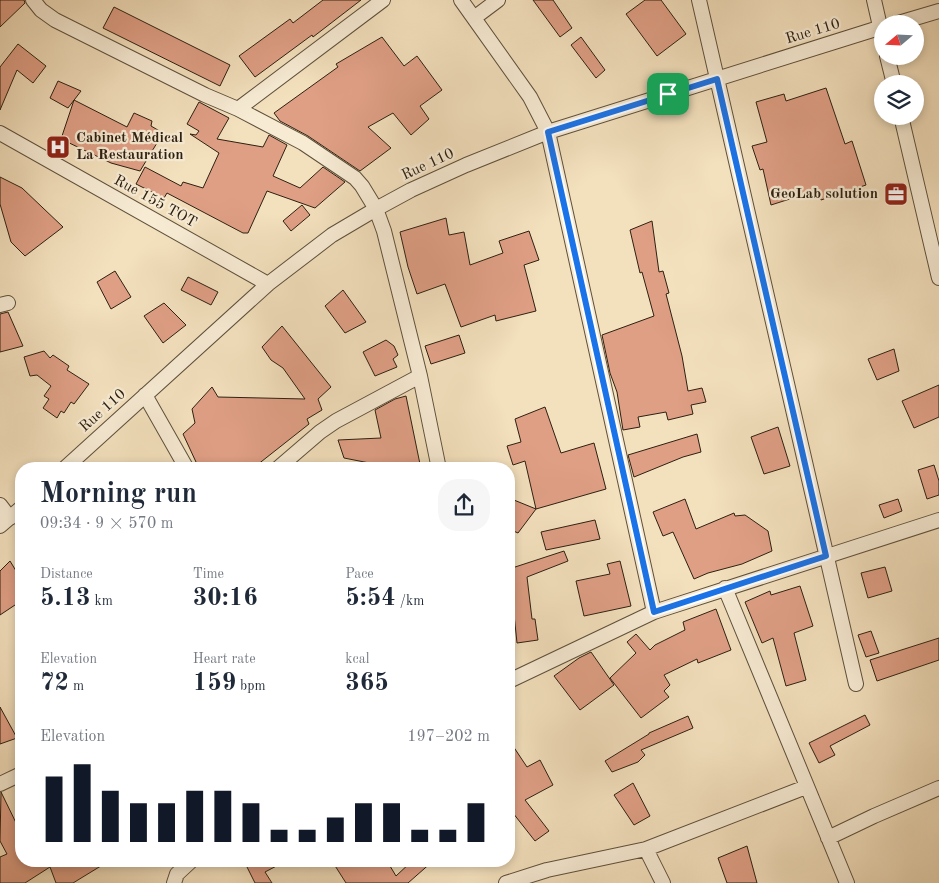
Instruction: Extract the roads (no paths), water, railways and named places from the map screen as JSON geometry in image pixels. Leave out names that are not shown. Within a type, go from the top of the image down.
[{"type":"street","points":[[33,0],[41,10],[55,20],[205,95],[238,109],[303,143],[355,178],[376,209],[391,254],[420,376],[438,462]]},
{"type":"street","points":[[238,109],[383,0]]},
{"type":"street","points":[[461,0],[530,97],[548,132],[654,612]]},
{"type":"street","points":[[474,18],[498,0]]},
{"type":"street","points":[[699,0],[856,684]]},
{"type":"street","points":[[874,0],[880,15]]},
{"type":"street","name":"Rue 110","points":[[924,15],[939,10]]},
{"type":"street","name":"Rue 110","points":[[72,462],[268,284],[332,235],[411,190],[466,165],[548,132],[874,32]]},
{"type":"street","points":[[903,125],[939,278]]},
{"type":"street","name":"Rue 155 TOT","points":[[0,133],[268,284]]},
{"type":"street","points":[[285,462],[336,421],[420,376]]},
{"type":"street","points":[[145,395],[183,462]]},
{"type":"street","points":[[0,505],[5,522],[15,513]]},
{"type":"street","points":[[515,678],[654,612],[939,520]]},
{"type":"street","points":[[725,588],[847,883]]},
{"type":"street","points":[[0,784],[15,777]]},
{"type":"street","points":[[506,883],[547,870],[646,849],[806,787]]},
{"type":"street","points":[[828,838],[939,788]]},
{"type":"street","points":[[646,849],[663,883]]},
{"type":"street","points":[[174,883],[177,874],[185,867]]},
{"type":"place","name":"Cabinet Médical La Restauration","points":[[58,147]]},
{"type":"place","name":"GeoLab solution","points":[[896,194]]}]
